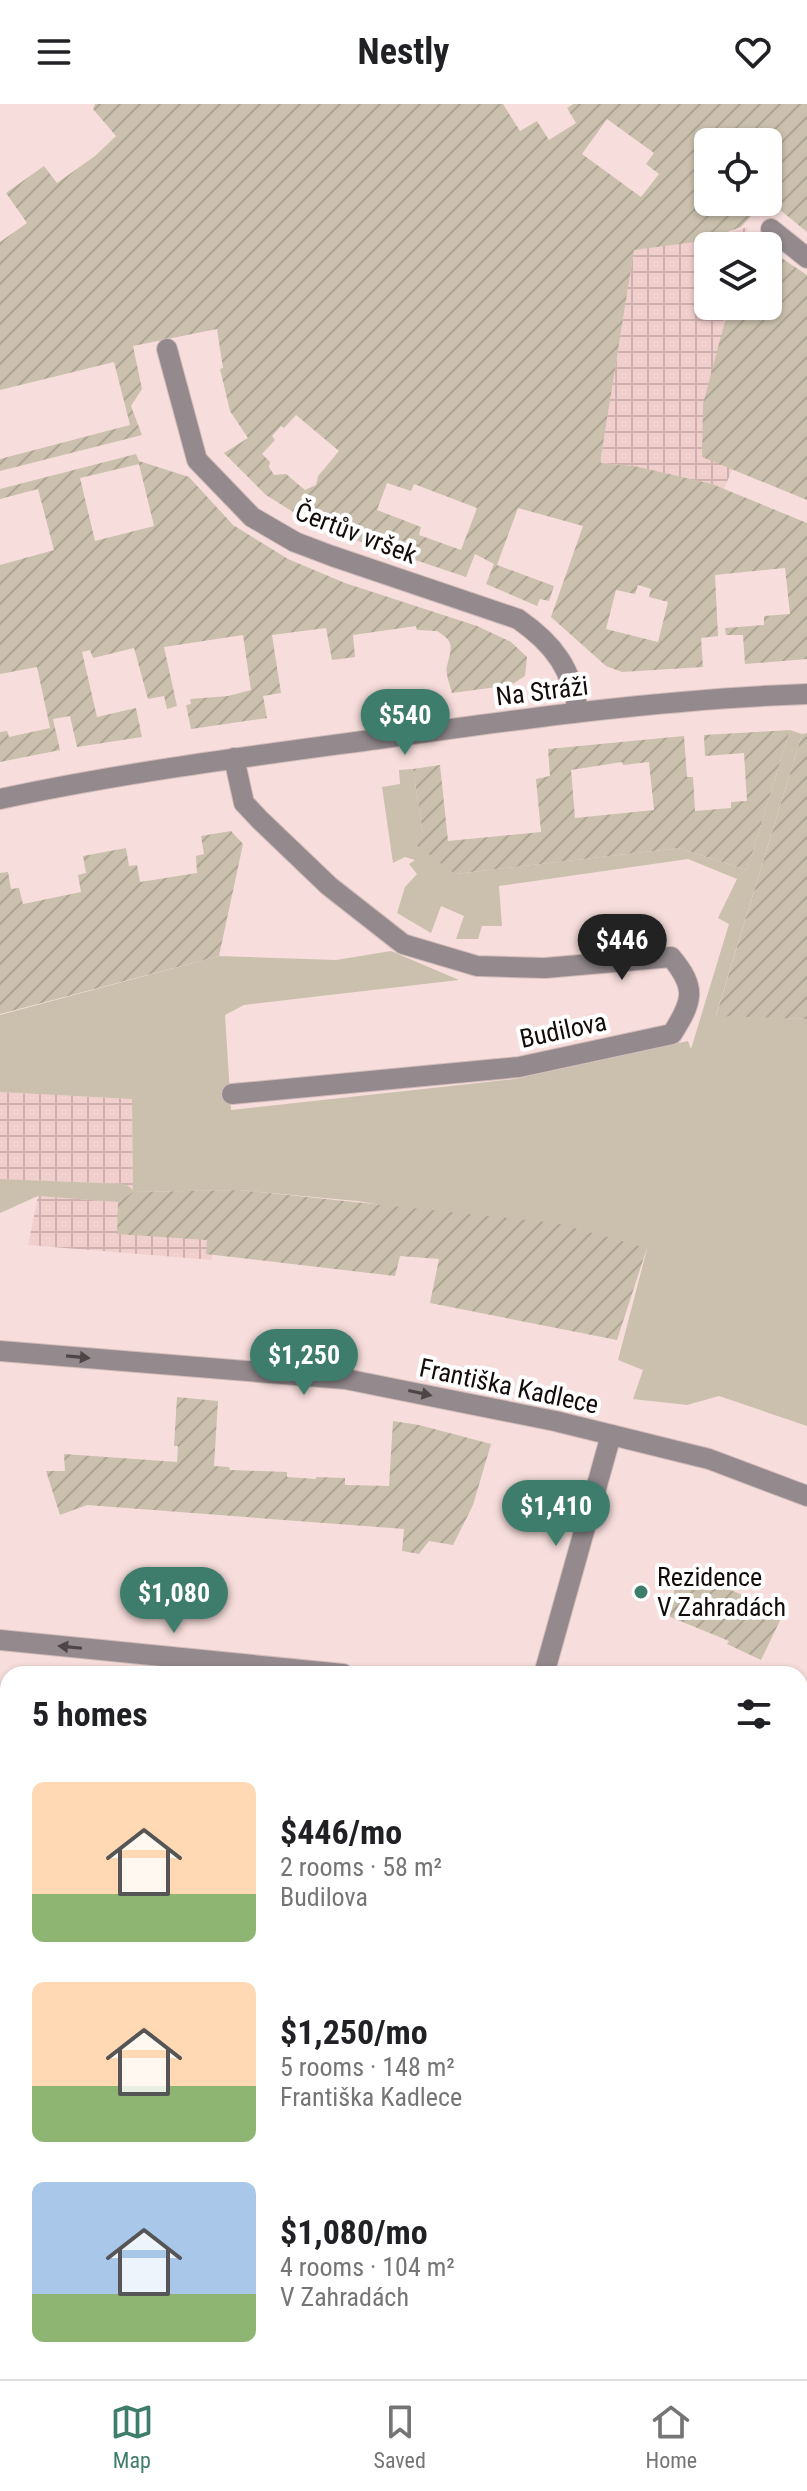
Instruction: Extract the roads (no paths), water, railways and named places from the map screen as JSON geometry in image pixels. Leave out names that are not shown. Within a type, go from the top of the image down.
[{"type":"street","points":[[771,229],[807,258]]},
{"type":"street","name":"Čertův vršek","points":[[167,349],[197,460],[252,517],[295,542],[518,619],[535,631],[564,664],[575,687],[578,712]]},
{"type":"street","name":"Na Stráži","points":[[0,799],[234,758],[578,712],[807,694]]},
{"type":"street","name":"Budilova","points":[[232,1094],[519,1067],[672,1034],[691,996],[686,975],[671,957],[545,968],[477,966],[403,944],[329,886],[244,803],[234,758]]},
{"type":"street","name":"Františka Kadlece","points":[[0,1351],[345,1379],[540,1418],[709,1459],[807,1496]]},
{"type":"street","points":[[546,1666],[611,1435]]},
{"type":"street","points":[[0,1640],[262,1666]]},
{"type":"place","name":"Rezidence V Zahradách","points":[[641,1592]]}]
